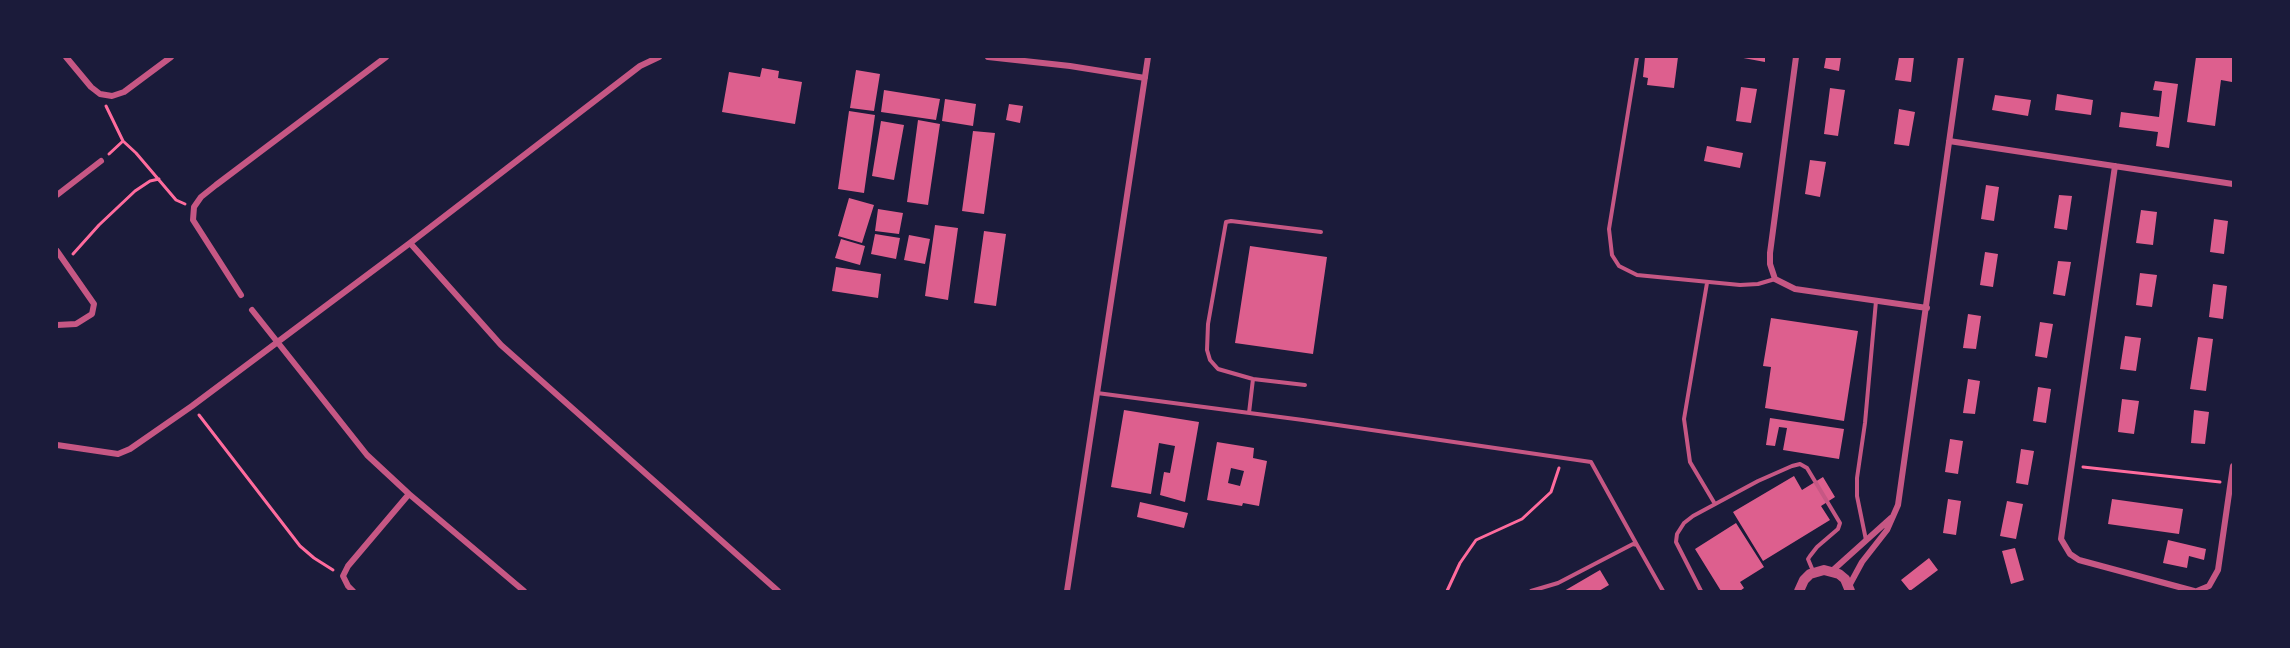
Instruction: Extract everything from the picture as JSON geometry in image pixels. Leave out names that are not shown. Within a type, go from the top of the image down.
[{"type":"street","points":[[66,57],[91,87],[100,94],[112,96],[124,92],[171,57]]},
{"type":"street","points":[[241,295],[193,220],[194,207],[216,184],[386,57]]},
{"type":"street","points":[[57,445],[118,454],[139,443],[410,243],[640,66],[659,57]]},
{"type":"street","points":[[988,57],[1070,66],[1145,78]]},
{"type":"street","points":[[1067,591],[1148,57]]},
{"type":"street","points":[[1796,57],[1770,253],[1770,264],[1775,279],[1795,289],[1927,308]]},
{"type":"street","points":[[1850,589],[1862,562],[1887,530],[1898,505],[1961,57]]},
{"type":"street","points":[[1949,141],[2233,184]]},
{"type":"street","points":[[57,195],[100,161]]},
{"type":"street","points":[[2115,166],[2061,539],[2070,554],[2079,560],[2195,591],[2209,586],[2217,570],[2233,466]]},
{"type":"street","points":[[410,243],[501,345],[778,591]]},
{"type":"street","points":[[57,251],[94,304],[92,314],[76,324],[57,325]]},
{"type":"street","points":[[252,310],[276,343],[367,454],[409,494],[524,591]]},
{"type":"street","points":[[353,591],[343,576],[348,566],[409,494]]},
{"type":"street","points":[[1832,571],[1894,516]]},
{"type":"street","points":[[1798,590],[1804,580],[1824,570],[1832,571],[1845,579],[1850,589]]},
{"type":"lane","points":[[1637,57],[1609,229],[1612,255],[1619,266],[1637,275],[1707,283],[1749,284],[1775,279]]},
{"type":"lane","points":[[1305,385],[1253,379],[1218,369],[1214,366],[1207,350],[1208,324],[1224,224],[1231,221],[1321,232]]},
{"type":"lane","points":[[1707,283],[1684,419],[1690,462],[1715,504]]},
{"type":"lane","points":[[1866,540],[1857,496],[1857,478],[1865,423],[1876,301]]},
{"type":"lane","points":[[1249,413],[1253,379]]},
{"type":"lane","points":[[1097,393],[1591,462],[1663,591]]},
{"type":"lane","points":[[1701,591],[1676,542],[1677,534],[1684,523],[1715,504],[1800,464],[1807,468],[1840,523],[1838,529],[1816,547],[1808,559],[1814,573]]},
{"type":"lane","points":[[1531,591],[1558,583],[1633,544],[1637,545]]},
{"type":"path","points":[[100,94],[123,141],[176,200],[194,207]]},
{"type":"path","points":[[100,161],[123,141]]},
{"type":"path","points":[[66,263],[99,225],[135,191],[150,181],[159,179]]},
{"type":"path","points":[[192,406],[300,546],[314,558],[343,576]]},
{"type":"path","points":[[1447,591],[1460,563],[1476,540],[1522,519],[1551,492],[1563,458]]},
{"type":"path","points":[[2072,465],[2230,484]]},
{"type":"building","points":[[1645,57],[1678,57],[1674,88],[1647,85],[1648,78],[1643,77]]},
{"type":"building","points":[[1738,57],[1765,57],[1765,62]]},
{"type":"building","points":[[1826,57],[1841,57],[1839,71],[1824,68]]},
{"type":"building","points":[[1899,57],[1914,57],[1911,82],[1895,80]]},
{"type":"building","points":[[2196,57],[2233,58],[2232,82],[2221,80],[2215,126],[2187,122]]},
{"type":"building","points":[[762,68],[779,71],[778,78],[802,82],[795,124],[722,112],[729,72],[760,77]]},
{"type":"building","points":[[856,70],[880,74],[874,111],[850,108]]},
{"type":"building","points":[[2155,81],[2178,84],[2169,148],[2156,146],[2158,132],[2119,127],[2121,112],[2159,117],[2162,91],[2153,90]]},
{"type":"building","points":[[1741,87],[1757,89],[1751,123],[1736,121]]},
{"type":"building","points":[[1830,88],[1845,90],[1838,136],[1824,134]]},
{"type":"building","points":[[884,90],[940,99],[936,120],[881,112]]},
{"type":"building","points":[[2057,94],[2093,100],[2091,115],[2055,110]]},
{"type":"building","points":[[1995,95],[2031,100],[2028,116],[1992,110]]},
{"type":"building","points":[[945,99],[976,104],[973,126],[942,121]]},
{"type":"building","points":[[1009,104],[1023,106],[1020,123],[1006,120]]},
{"type":"building","points":[[1899,109],[1915,112],[1909,146],[1894,144]]},
{"type":"building","points":[[849,111],[875,115],[864,193],[838,189]]},
{"type":"building","points":[[918,120],[940,124],[928,205],[907,202]]},
{"type":"building","points":[[881,121],[904,125],[894,180],[872,176]]},
{"type":"building","points":[[973,131],[995,133],[984,214],[962,211]]},
{"type":"building","points":[[1707,146],[1743,153],[1740,168],[1704,161]]},
{"type":"building","points":[[1810,160],[1826,162],[1820,197],[1805,194]]},
{"type":"building","points":[[1986,185],[1999,187],[1994,221],[1981,219]]},
{"type":"building","points":[[2059,195],[2072,196],[2067,230],[2054,228]]},
{"type":"building","points":[[849,198],[874,205],[862,243],[838,236]]},
{"type":"building","points":[[878,209],[903,213],[899,234],[875,231]]},
{"type":"building","points":[[2141,210],[2157,212],[2153,245],[2136,243]]},
{"type":"building","points":[[2214,219],[2228,221],[2224,254],[2210,252]]},
{"type":"building","points":[[935,225],[958,228],[948,300],[925,296]]},
{"type":"building","points":[[984,231],[1006,234],[996,306],[974,303]]},
{"type":"building","points":[[875,234],[900,238],[896,259],[871,254]]},
{"type":"building","points":[[909,235],[930,239],[925,264],[904,260]]},
{"type":"building","points":[[841,239],[865,246],[860,265],[835,258]]},
{"type":"building","points":[[1250,246],[1327,257],[1313,354],[1235,343]]},
{"type":"building","points":[[1985,252],[1998,254],[1993,287],[1980,285]]},
{"type":"building","points":[[2058,261],[2071,262],[2065,296],[2053,294]]},
{"type":"building","points":[[836,267],[881,274],[878,298],[832,291]]},
{"type":"building","points":[[2140,273],[2157,275],[2152,307],[2136,305]]},
{"type":"building","points":[[2213,284],[2227,286],[2223,319],[2209,317]]},
{"type":"building","points":[[1968,314],[1981,316],[1976,349],[1963,348]]},
{"type":"building","points":[[1771,318],[1858,331],[1844,421],[1765,408],[1771,367],[1763,366]]},
{"type":"building","points":[[2040,322],[2053,324],[2047,358],[2035,356]]},
{"type":"building","points":[[2125,336],[2141,338],[2136,371],[2120,369]]},
{"type":"building","points":[[2198,337],[2213,339],[2206,391],[2190,389]]},
{"type":"building","points":[[1968,379],[1980,381],[1975,414],[1963,413]]},
{"type":"building","points":[[2038,387],[2051,389],[2046,423],[2033,421]]},
{"type":"building","points":[[2122,399],[2139,401],[2134,434],[2118,432]]},
{"type":"building","points":[[1124,410],[1199,422],[1185,502],[1160,495],[1164,472],[1170,473],[1175,446],[1159,443],[1151,494],[1111,487]]},
{"type":"building","points":[[2194,410],[2209,412],[2205,444],[2191,443]]},
{"type":"building","points":[[1770,418],[1844,429],[1839,459],[1783,450],[1787,428],[1779,427],[1775,446],[1766,445]]},
{"type":"building","points":[[1950,439],[1963,441],[1958,474],[1945,472]]},
{"type":"building","points":[[1217,442],[1254,448],[1253,458],[1267,461],[1259,506],[1243,503],[1242,506],[1207,500]],"holes":[[[1231,468],[1244,471],[1240,486],[1228,483]]]},
{"type":"building","points":[[2021,449],[2034,451],[2028,485],[2016,483]]},
{"type":"building","points":[[1794,476],[1802,490],[1823,477],[1835,497],[1821,506],[1830,520],[1763,561],[1733,512]]},
{"type":"building","points":[[1948,499],[1961,501],[1956,535],[1943,533]]},
{"type":"building","points":[[2112,499],[2183,509],[2179,534],[2108,524]]},
{"type":"building","points":[[2007,501],[2023,504],[2016,539],[2000,536]]},
{"type":"building","points":[[1140,502],[1188,513],[1184,528],[1137,517]]},
{"type":"building","points":[[1736,523],[1764,567],[1740,582],[1744,588],[1740,591],[1721,591],[1695,549]]},
{"type":"building","points":[[2168,540],[2206,549],[2204,560],[2189,556],[2187,568],[2163,563]]},
{"type":"building","points":[[2015,548],[2024,580],[2011,584],[2002,551]]},
{"type":"building","points":[[1929,558],[1938,570],[1910,591],[1901,580]]},
{"type":"building","points":[[1600,570],[1609,585],[1599,591],[1564,591]]}]
